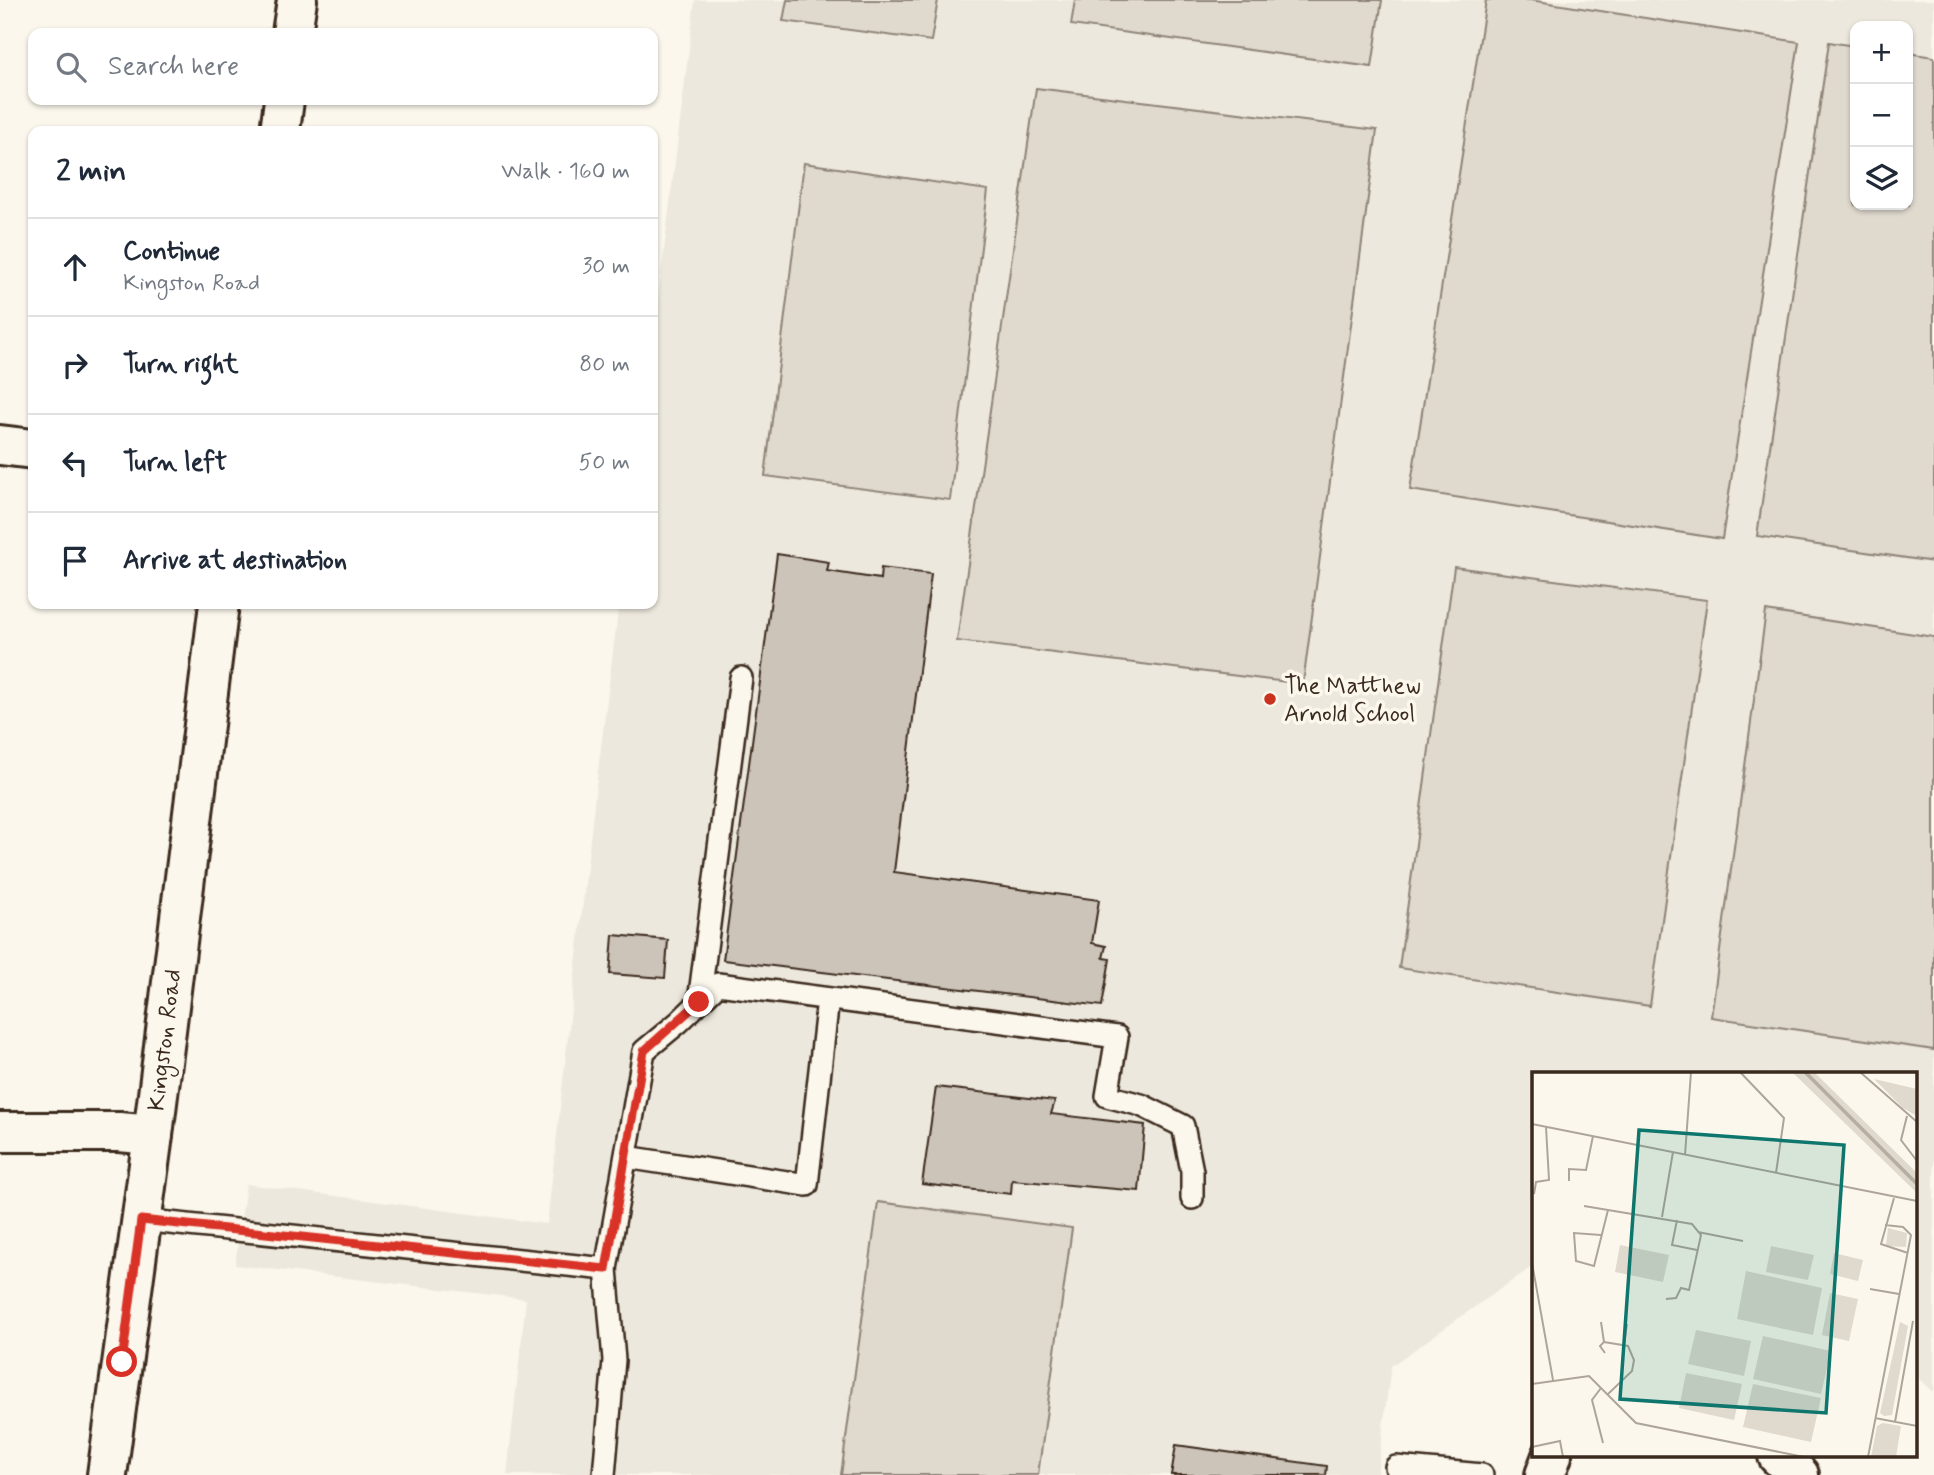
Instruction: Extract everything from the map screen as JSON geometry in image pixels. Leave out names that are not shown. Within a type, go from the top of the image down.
[{"type":"street","points":[[293,28],[297,0]]},
{"type":"street","points":[[280,126],[283,105]]},
{"type":"street","points":[[0,445],[28,448]]},
{"type":"street","name":"Kingston Road","points":[[107,1475],[153,1135],[218,609]]},
{"type":"street","points":[[0,1132],[119,1132],[153,1135]]},
{"type":"street","points":[[1545,1475],[1551,1458]]},
{"type":"street","points":[[1780,1458],[1800,1475]]},
{"type":"lane","points":[[699,1002],[741,678]]},
{"type":"lane","points":[[604,1475],[614,1360],[606,1269],[644,1051],[718,984],[1117,1037],[1107,1096],[1141,1105],[1183,1126],[1192,1171],[1192,1198]]},
{"type":"lane","points":[[626,1157],[807,1185],[828,999]]},
{"type":"lane","points":[[141,1220],[606,1269]]},
{"type":"lane","points":[[1396,1467],[1482,1475]]},
{"type":"shaded area","name":"The Matthew Arnold School","points":[[695,0],[1934,0],[1934,1392],[1916,1377],[1916,1072],[1532,1072],[1532,1267],[1391,1366],[1377,1475],[507,1475],[526,1299],[235,1265],[246,1184],[547,1224],[618,609],[658,609],[658,300]]},
{"type":"shaded area","points":[[787,0],[938,0],[931,41],[783,21]]},
{"type":"shaded area","points":[[1075,0],[1382,0],[1372,67],[1071,25]]},
{"type":"shaded area","points":[[1486,0],[1530,0],[1799,42],[1722,539],[1410,490]]},
{"type":"shaded area","points":[[1829,42],[1850,45],[1850,210],[1913,210],[1913,54],[1934,57],[1934,562],[1757,536]]},
{"type":"shaded area","points":[[1036,88],[1377,130],[1303,684],[957,641]]},
{"type":"shaded area","points":[[804,163],[988,190],[950,500],[765,476]]},
{"type":"shaded area","points":[[1454,567],[1707,600],[1650,1006],[1399,968]]},
{"type":"shaded area","points":[[1766,611],[1934,637],[1934,1050],[1711,1017]]},
{"type":"shaded area","points":[[878,1202],[1072,1228],[1038,1475],[841,1475]]},
{"type":"building","points":[[777,554],[829,562],[827,571],[880,579],[881,568],[931,574],[894,872],[1099,900],[1092,943],[1106,946],[1103,958],[1110,959],[1102,1006],[723,960]]},
{"type":"building","points":[[613,935],[668,940],[665,978],[610,974]]},
{"type":"building","points":[[936,1087],[1055,1101],[1051,1114],[1145,1125],[1139,1191],[1012,1180],[1011,1194],[922,1184]]},
{"type":"building","points":[[1176,1445],[1327,1466],[1326,1475],[1171,1475]]},
{"type":"place","name":"The Matthew Arnold School","points":[[1270,699]]},
{"type":"route","points":[[122,1362],[141,1220],[606,1269],[644,1051],[699,1002]]}]
